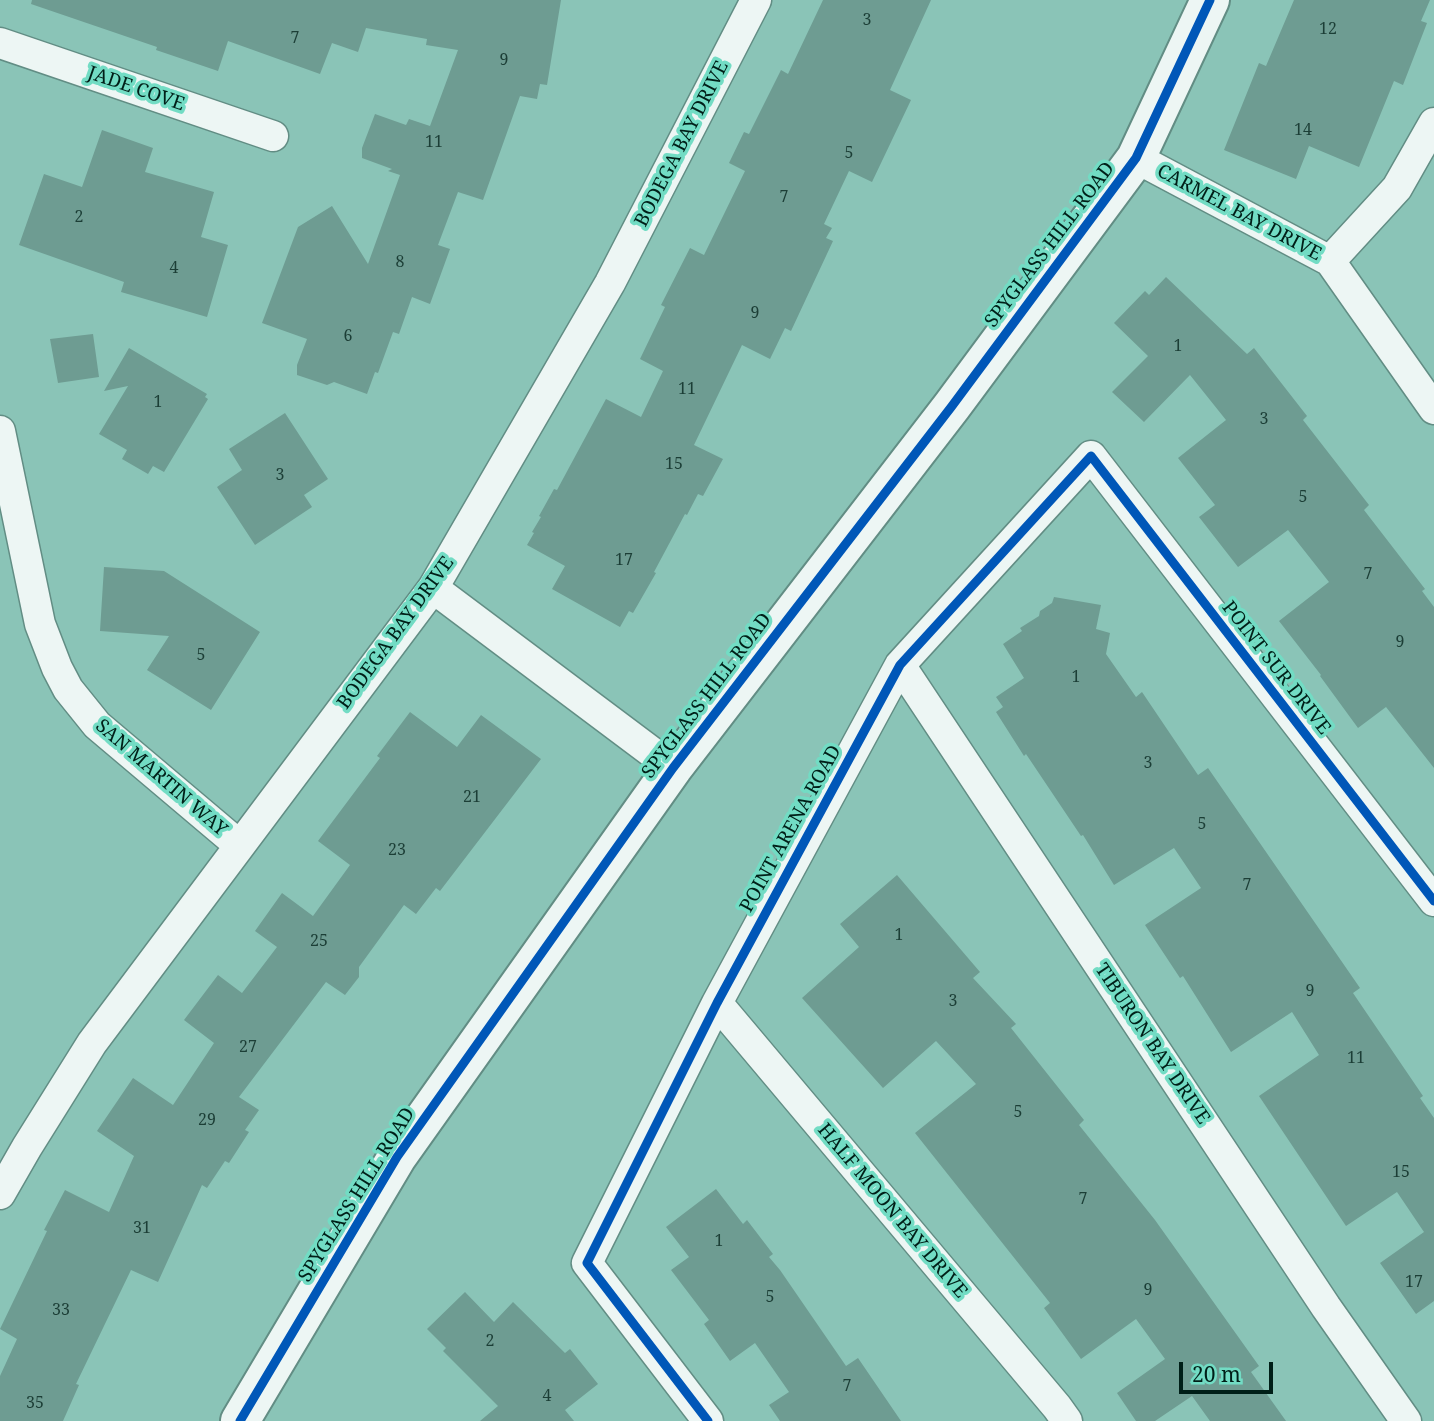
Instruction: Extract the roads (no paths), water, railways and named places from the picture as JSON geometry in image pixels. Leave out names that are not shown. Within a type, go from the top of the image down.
[{"type":"main road","name":"SPYGLASS HILL ROAD","points":[[243,1420],[397,1157],[673,768],[952,406],[1136,158],[1210,0]]},
{"type":"street","name":"BODEGA BAY DRIVE","points":[[0,1194],[92,1043],[433,588],[610,283],[756,0]]},
{"type":"street","name":"JADE COVE","points":[[0,43],[273,136]]},
{"type":"street","points":[[1331,261],[1397,188],[1434,123]]},
{"type":"street","name":"CARMEL BAY DRIVE","points":[[1136,158],[1331,261],[1434,409]]},
{"type":"street","name":"SAN MARTIN WAY","points":[[0,431],[40,624],[68,689],[97,725],[239,845]]},
{"type":"street","name":"POINT ARENA ROAD","points":[[708,1421],[587,1263],[717,1003],[901,665],[1091,456]]},
{"type":"street","name":"POINT SUR DRIVE","points":[[1091,456],[1434,901]]},
{"type":"street","points":[[433,588],[673,768]]},
{"type":"street","name":"TIBURON BAY DRIVE","points":[[901,665],[1318,1296],[1406,1421]]},
{"type":"street","name":"HALF MOON BAY DRIVE","points":[[717,1003],[1066,1421]]}]
